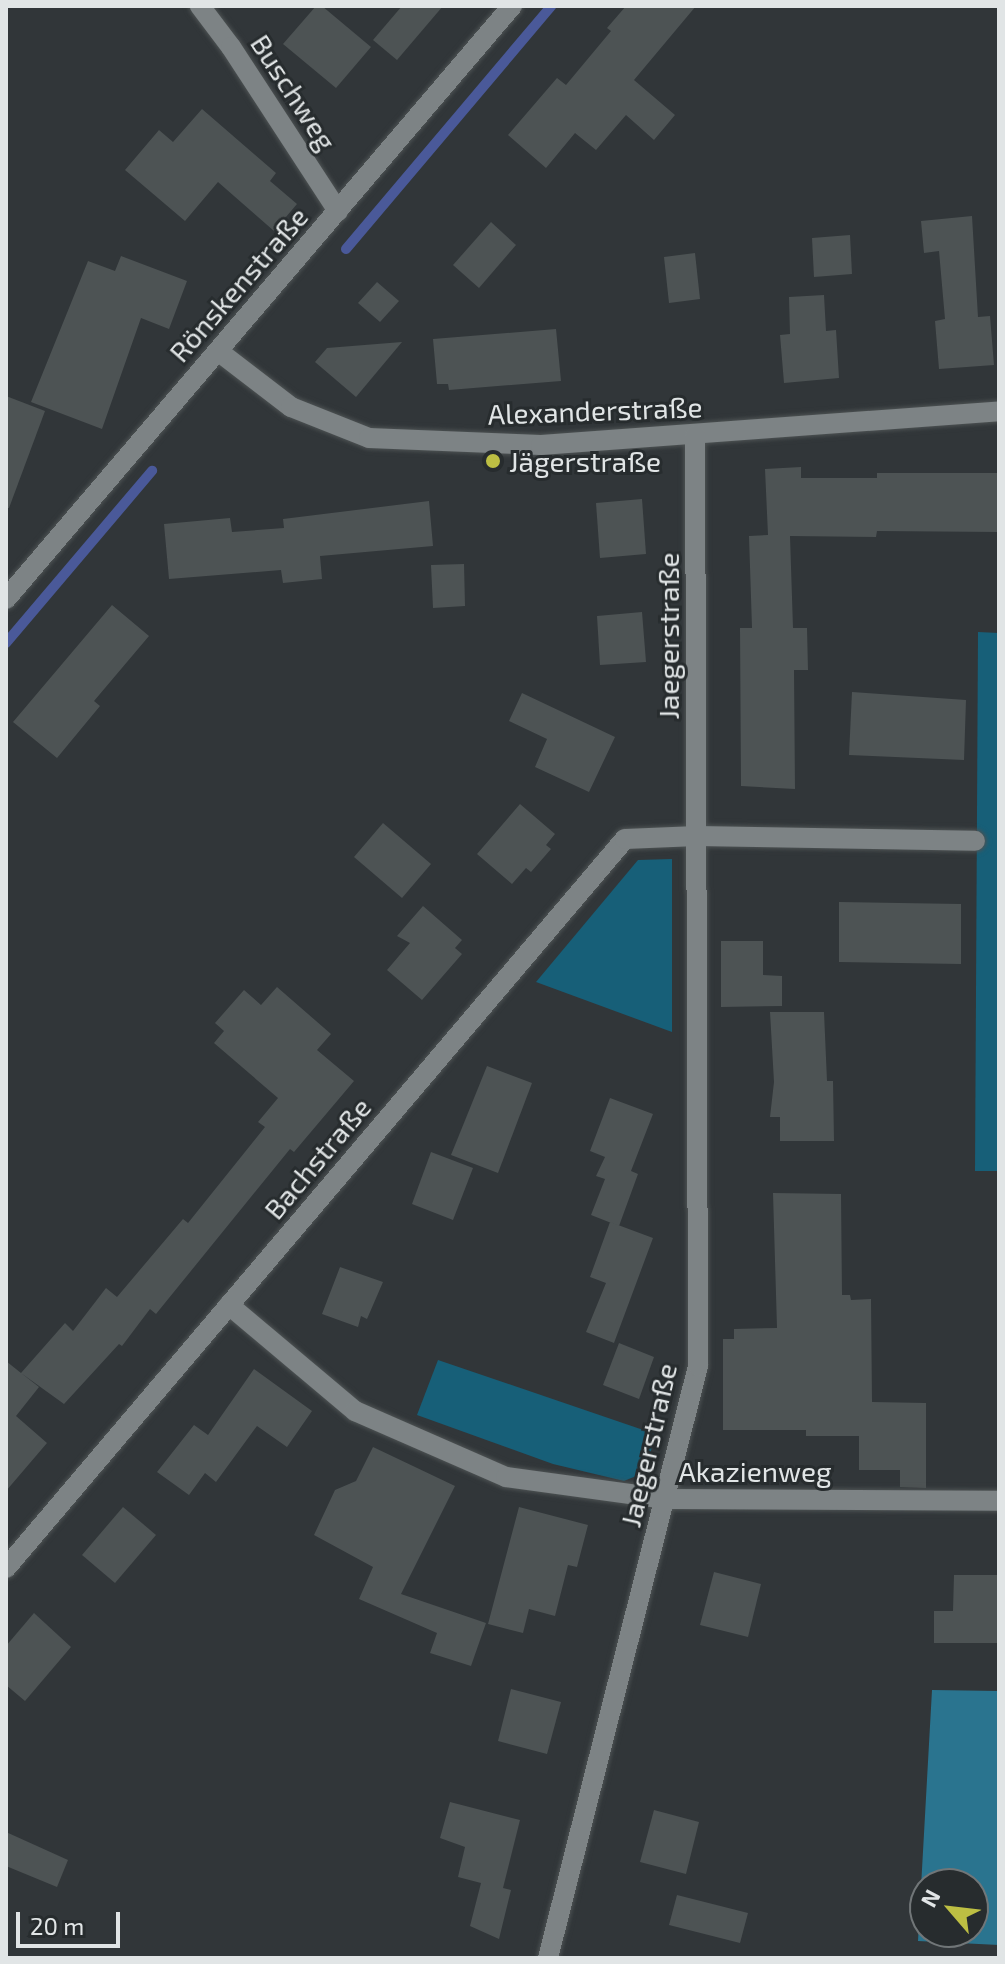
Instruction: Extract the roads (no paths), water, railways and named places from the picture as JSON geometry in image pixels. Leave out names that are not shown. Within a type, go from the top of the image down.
[{"type":"street","name":"Buschweg","points":[[200,6],[338,211]]},
{"type":"street","name":"Rönskenstraße","points":[[6,599],[512,6]]},
{"type":"street","name":"Alexanderstraße","points":[[218,351],[291,407],[369,438],[541,445],[999,411]]},
{"type":"street","name":"Jaegerstraße","points":[[548,1958],[698,1366],[695,435]]},
{"type":"street","points":[[697,836],[975,841]]},
{"type":"street","name":"Bachstraße","points":[[6,1568],[625,839],[697,836]]},
{"type":"street","name":"Akazienweg","points":[[229,1305],[355,1411],[506,1477],[666,1499],[999,1501]]},
{"type":"waterway","points":[[346,249],[551,6]]},
{"type":"waterway","points":[[6,643],[152,471]]},
{"type":"place","name":"Jägerstraße","points":[[493,461]]}]
